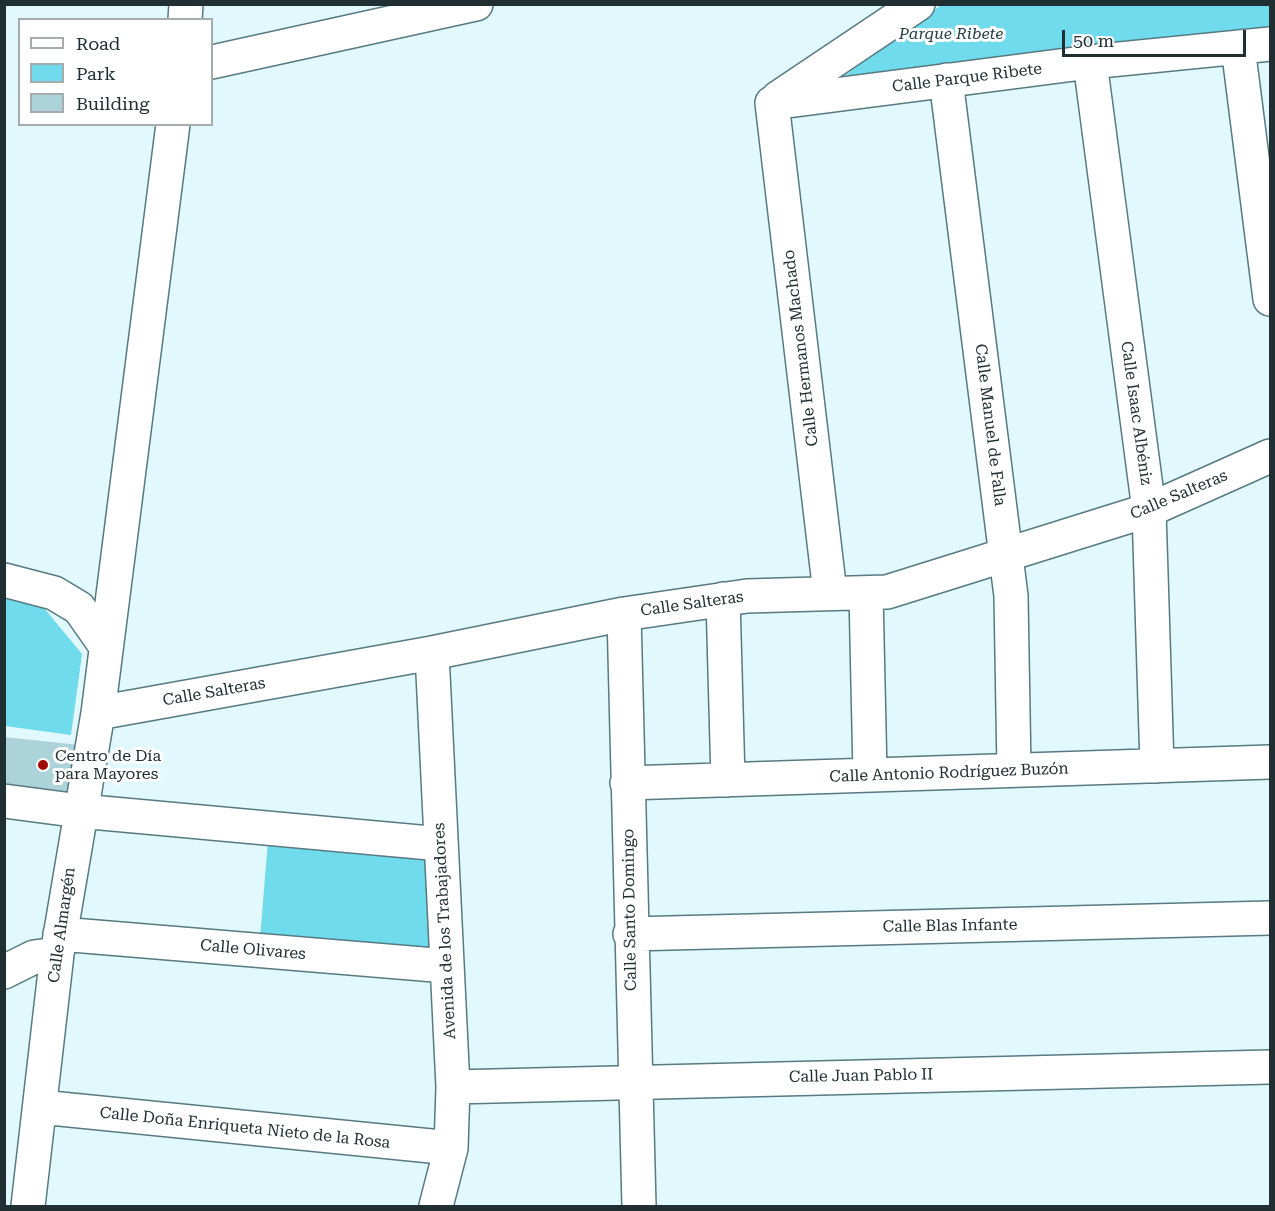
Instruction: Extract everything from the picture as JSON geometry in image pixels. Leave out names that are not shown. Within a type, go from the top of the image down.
[{"type":"street","points":[[213,62],[476,4]]},
{"type":"street","points":[[772,103],[918,4]]},
{"type":"street","name":"Calle Parque Ribete","points":[[772,103],[1090,62],[1270,44]]},
{"type":"street","points":[[1238,47],[1270,300]]},
{"type":"street","name":"Calle Isaac Albéniz","points":[[1090,62],[1149,510],[1157,766]]},
{"type":"street","name":"Calle Manuel de Falla","points":[[946,80],[1011,596],[1014,770]]},
{"type":"street","name":"Calle Hermanos Machado","points":[[772,103],[830,593]]},
{"type":"street","name":"Calle Almargén","points":[[28,1206],[19,1158],[40,1107],[59,944],[98,713],[173,126]]},
{"type":"street","name":"Calle Salteras","points":[[98,713],[432,653],[624,614],[747,596],[887,592],[1149,510],[1270,456]]},
{"type":"street","points":[[4,580],[54,593],[80,608],[105,645]]},
{"type":"street","points":[[866,593],[870,775]]},
{"type":"street","points":[[723,599],[728,780]]},
{"type":"street","name":"Calle Santo Domingo","points":[[624,614],[630,934],[639,1206]]},
{"type":"street","name":"Avenida de los Trabajadores","points":[[432,653],[453,1087],[451,1148],[436,1206]]},
{"type":"street","name":"Calle Antonio Rodríguez Buzón","points":[[627,783],[1270,762]]},
{"type":"street","points":[[4,801],[80,811],[441,844]]},
{"type":"street","name":"Calle Blas Infante","points":[[630,934],[1270,918]]},
{"type":"street","name":"Calle Olivares","points":[[4,972],[59,944],[447,966]]},
{"type":"street","name":"Calle Juan Pablo II","points":[[453,1087],[1270,1067]]},
{"type":"street","name":"Calle Doña Enriqueta Nieto de la Rosa","points":[[40,1107],[451,1148]]},
{"type":"green space","name":"Parque Ribete","points":[[941,5],[1270,5],[1270,32],[844,76]]},
{"type":"green space","points":[[5,595],[44,608],[82,654],[71,735],[5,726]]},
{"type":"green space","points":[[269,828],[441,844],[447,966],[259,951]]},
{"type":"building","name":"Centro de Día para Mayores","points":[[4,737],[80,745],[73,792],[4,784]]},
{"type":"place","name":"Centro de Día para Mayores","points":[[43,765]]}]
